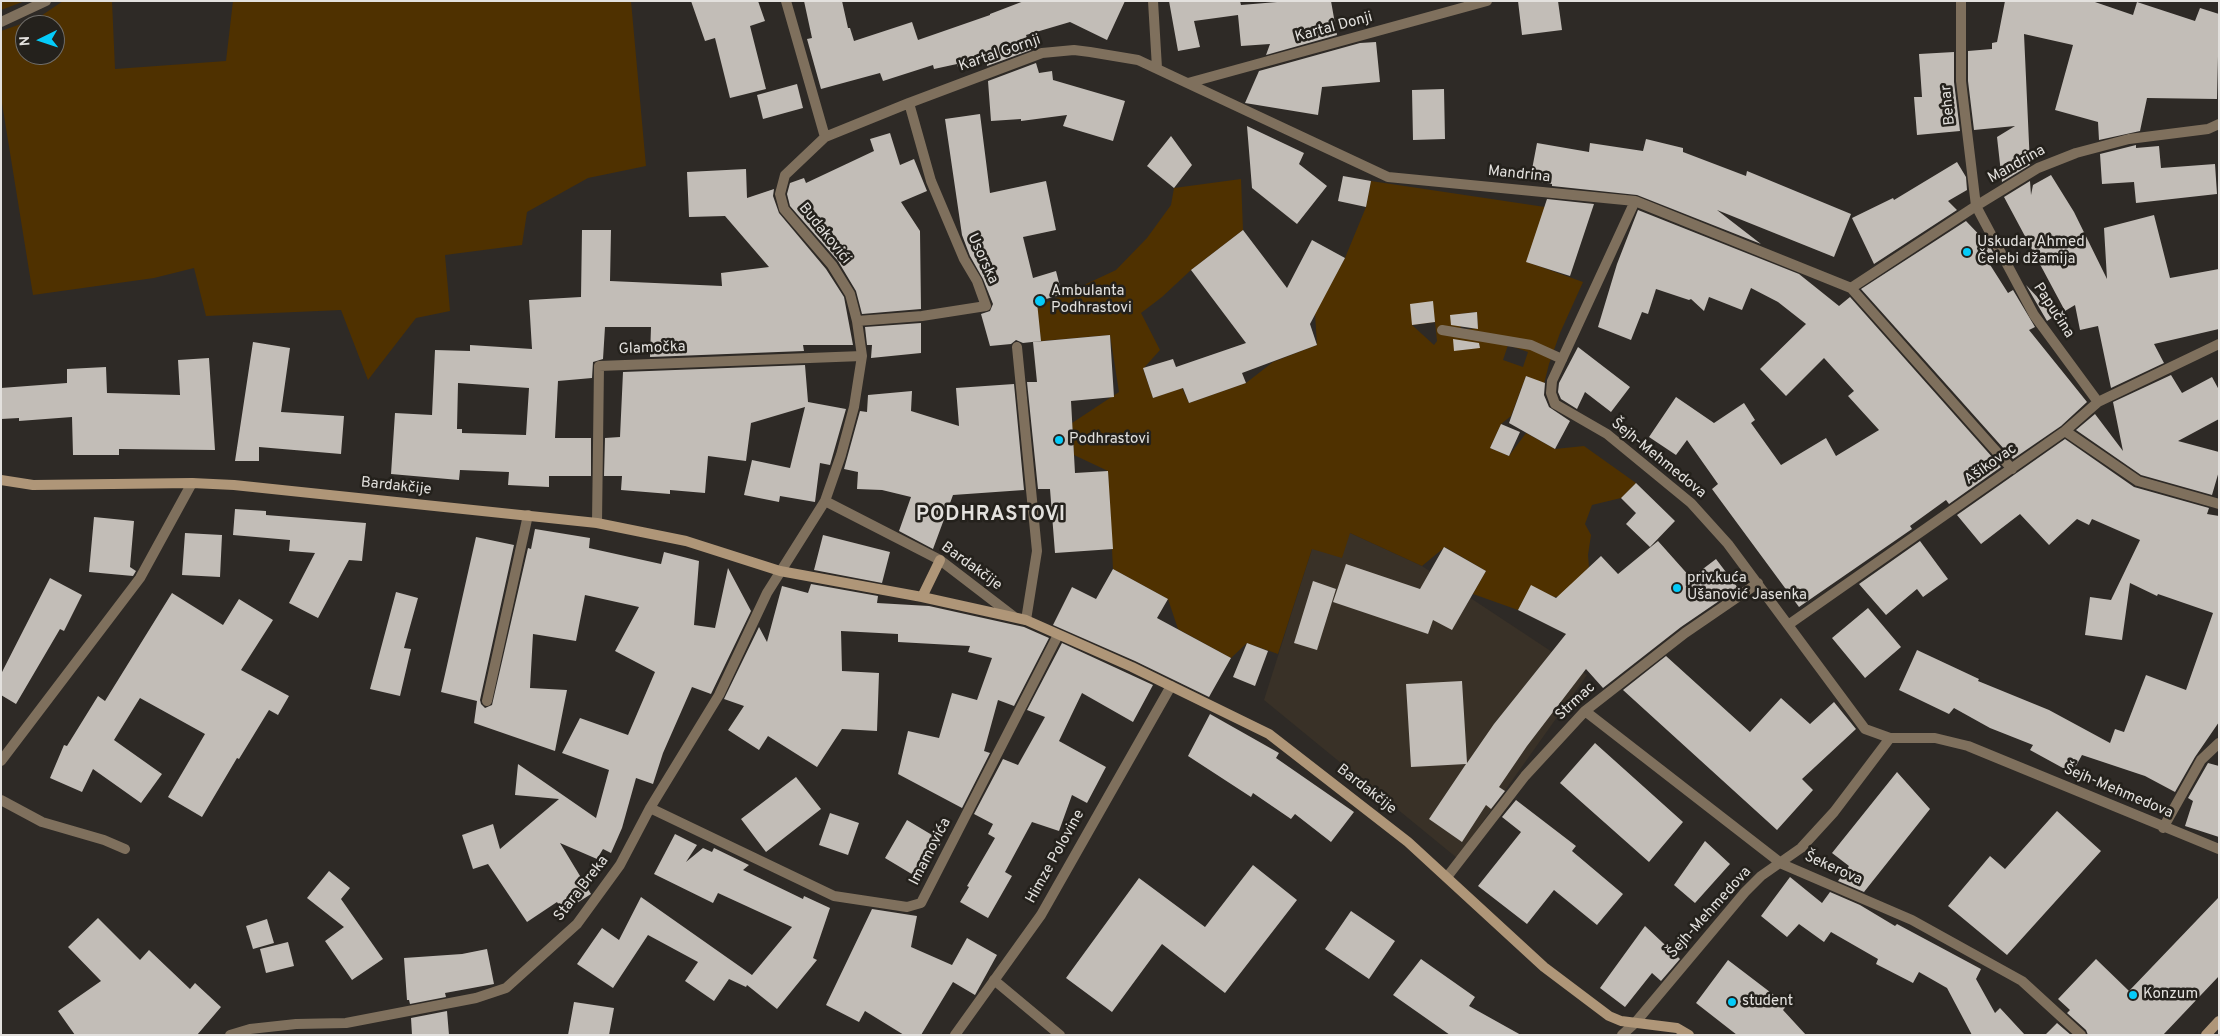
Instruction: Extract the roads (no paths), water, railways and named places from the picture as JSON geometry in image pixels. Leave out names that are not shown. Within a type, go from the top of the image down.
[{"type":"street","points":[[1,22],[46,1]]},
{"type":"street","points":[[786,1],[825,137]]},
{"type":"street","points":[[1153,1],[1157,68]]},
{"type":"street","name":"Kartal Donji","points":[[1188,83],[1487,1]]},
{"type":"street","name":"Behar","points":[[1960,1],[1961,81],[1976,206]]},
{"type":"street","name":"Kartal Gornji","points":[[825,137],[908,103],[1042,53],[1054,51],[1090,52],[1121,56],[1157,68],[1188,83]]},
{"type":"street","name":"Mandrina","points":[[1188,83],[1388,177],[1635,201],[1851,288],[2012,468]]},
{"type":"street","name":"Usorska","points":[[857,321],[922,316],[986,306],[978,281],[964,259],[931,181],[908,103]]},
{"type":"street","name":"Mandrina","points":[[1851,288],[1976,206],[2038,168],[2076,153],[2129,139],[2208,129],[2219,124]]},
{"type":"street","name":"Budakovići","points":[[825,137],[785,174],[780,194],[784,209],[832,265],[850,294],[857,321],[862,356],[854,407],[841,455],[825,501]]},
{"type":"street","name":"Šejh-Mehmedova","points":[[1635,201],[1552,381],[1551,393],[1555,404],[1607,434],[1691,503],[1728,544],[1864,729],[1890,738],[1935,738],[1968,746],[2163,828],[2219,849]]},
{"type":"street","name":"Papučina","points":[[1976,206],[2034,315],[2098,402]]},
{"type":"street","points":[[1442,330],[1524,344],[1562,358]]},
{"type":"street","name":"Ašikovac","points":[[1788,625],[2065,431],[2098,402],[2219,344]]},
{"type":"street","points":[[1017,347],[1037,551],[1026,620]]},
{"type":"street","name":"Glamočka","points":[[597,522],[599,366],[862,356]]},
{"type":"street","points":[[2065,431],[2138,481],[2219,504]]},
{"type":"street","name":"Bardakčije","points":[[1,480],[33,485],[192,483],[234,485],[597,522],[686,541],[780,571],[922,597],[1026,620],[1171,686],[1269,734],[1408,842],[1544,967],[1609,1016],[1635,1023],[1677,1028],[1689,1035]]},
{"type":"street","points":[[1,761],[140,578],[192,483]]},
{"type":"street","points":[[780,571],[825,501]]},
{"type":"street","name":"Bardakčije","points":[[825,501],[940,560],[1013,616]]},
{"type":"street","points":[[487,700],[528,515]]},
{"type":"street","points":[[922,597],[940,560]]},
{"type":"street","name":"Stara Breka","points":[[230,1035],[250,1029],[268,1027],[346,1023],[476,998],[506,988],[577,924],[620,865],[650,808],[719,695],[766,593],[780,571]]},
{"type":"street","name":"Strmac","points":[[1446,877],[1525,776],[1585,711],[1685,633],[1758,584]]},
{"type":"street","name":"Imamovića","points":[[650,808],[834,896],[907,907],[921,903],[1058,635]]},
{"type":"street","name":"Himze Polovine","points":[[955,1035],[1041,915],[1171,686]]},
{"type":"street","name":"Šekerova","points":[[1585,711],[1782,864],[1912,920],[2022,981],[2081,1035]]},
{"type":"street","name":"Šejh-Mehmedova","points":[[1622,1035],[1635,1023],[1745,892],[1761,876],[1782,864],[1801,848],[1834,812],[1890,738]]},
{"type":"street","points":[[2163,828],[2201,760],[2219,743]]},
{"type":"street","points":[[1,800],[42,822],[104,840],[125,849]]},
{"type":"street","points":[[994,980],[1060,1035]]},
{"type":"street","points":[[2206,1035],[2219,1021]]},
{"type":"place","name":"Uskudar Ahmed Čelebi džamija","points":[[1967,252]]},
{"type":"place","name":"Ambulanta Podhrastovi","points":[[1040,301]]},
{"type":"place","name":"Podhrastovi","points":[[1059,440]]},
{"type":"place","name":"priv.kuća Ušanović Jasenka","points":[[1677,588]]},
{"type":"place","name":"Konzum","points":[[2133,995]]},
{"type":"place","name":"student","points":[[1732,1002]]},
{"type":"district","name":"PODHRASTOVI","points":[[991,516]]}]
